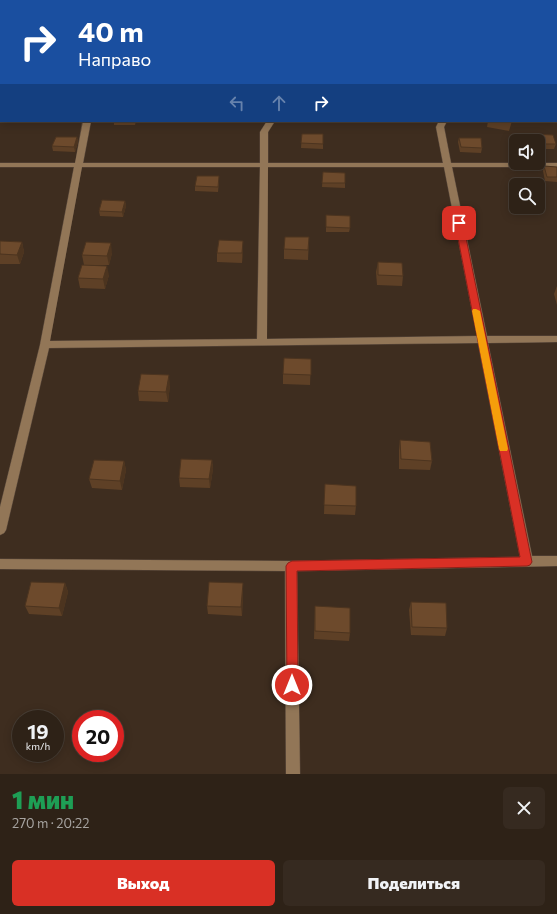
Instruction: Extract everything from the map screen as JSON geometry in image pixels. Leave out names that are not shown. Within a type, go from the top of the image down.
[{"type":"street","points":[[0,530],[45,344],[87,122]]},
{"type":"street","points":[[262,342],[264,132],[270,122]]},
{"type":"street","points":[[442,122],[440,127],[527,562]]},
{"type":"street","points":[[0,165],[557,165]]},
{"type":"street","points":[[45,344],[557,339]]},
{"type":"street","points":[[0,564],[292,566],[557,561]]},
{"type":"street","points":[[292,566],[293,774]]},
{"type":"building","points":[[302,134],[323,134],[323,144],[301,143]]},
{"type":"building","points":[[545,135],[553,135],[556,144],[545,144]]},
{"type":"building","points":[[56,137],[77,137],[74,147],[52,146]]},
{"type":"building","points":[[459,138],[481,138],[482,148],[461,147]]},
{"type":"building","points":[[545,166],[557,167],[557,177],[547,177]]},
{"type":"building","points":[[323,172],[345,173],[345,183],[322,183]]},
{"type":"building","points":[[197,176],[219,176],[218,187],[195,186]]},
{"type":"building","points":[[102,200],[125,201],[122,212],[99,211]]},
{"type":"building","points":[[326,215],[350,216],[350,228],[326,227]]},
{"type":"building","points":[[285,237],[309,237],[308,250],[284,249]]},
{"type":"building","points":[[219,240],[243,241],[242,253],[217,253]]},
{"type":"building","points":[[0,241],[22,242],[17,255],[0,254]]},
{"type":"building","points":[[86,242],[111,243],[107,256],[82,255]]},
{"type":"building","points":[[378,262],[402,263],[403,276],[378,275]]},
{"type":"building","points":[[82,265],[107,266],[103,279],[78,278]]},
{"type":"building","points":[[284,358],[311,359],[311,375],[283,374]]},
{"type":"building","points":[[141,374],[169,375],[166,392],[138,391]]},
{"type":"building","points":[[400,440],[430,442],[432,461],[401,459]]},
{"type":"building","points":[[181,459],[212,460],[209,479],[179,478]]},
{"type":"building","points":[[94,460],[124,461],[120,481],[89,479]]},
{"type":"building","points":[[325,484],[356,486],[356,506],[324,505]]},
{"type":"building","points":[[31,582],[65,583],[59,608],[25,606]]},
{"type":"building","points":[[209,582],[243,583],[241,607],[207,606]]},
{"type":"building","points":[[411,602],[446,603],[447,628],[412,627]]},
{"type":"building","points":[[315,606],[350,608],[350,633],[315,631]]},
{"type":"slow traffic","points":[[476,311],[504,449]]},
{"type":"route","points":[[292,685],[292,566],[527,562],[459,223]]}]
